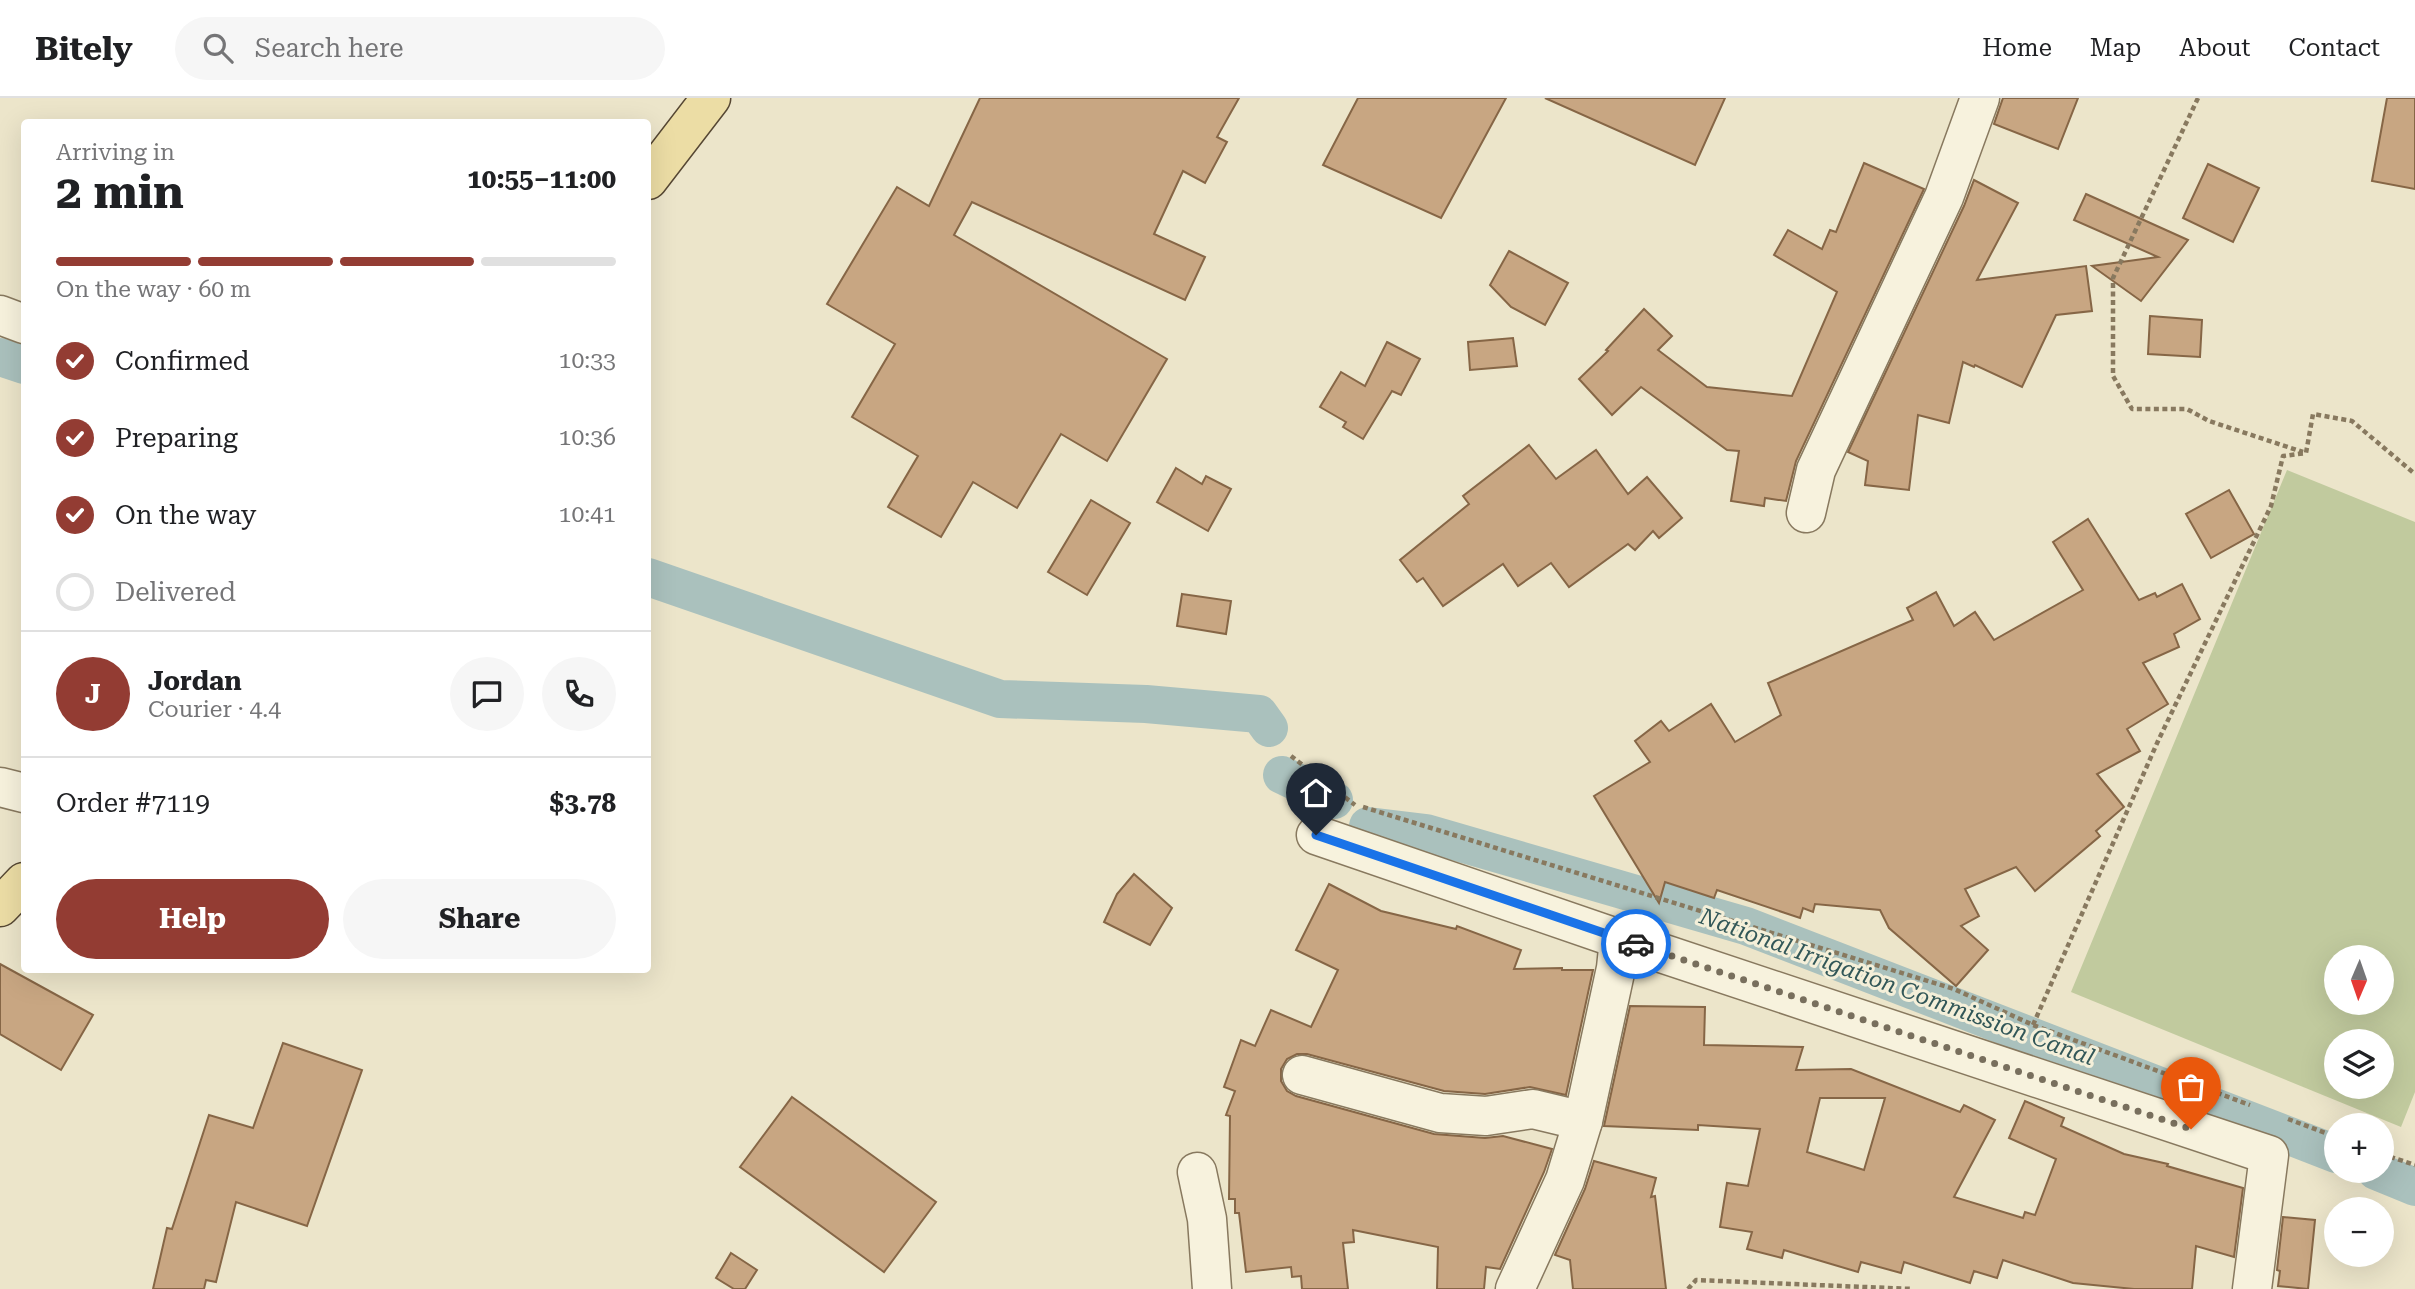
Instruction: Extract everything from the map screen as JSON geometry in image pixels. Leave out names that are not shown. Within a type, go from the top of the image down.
[{"type":"main road","points":[[651,176],[711,98]]},
{"type":"main road","points":[[0,908],[21,885]]},
{"type":"street","points":[[1805,513],[1816,470],[1944,197],[1980,98]]},
{"type":"street","points":[[0,315],[21,323]]},
{"type":"street","points":[[0,787],[21,792]]},
{"type":"street","points":[[1316,835],[1619,939],[2269,1155],[2252,1289]]},
{"type":"street","points":[[0,876],[21,872]]},
{"type":"street","points":[[1515,1289],[1565,1180],[1583,1121],[1616,968],[1619,939]]},
{"type":"street","points":[[1302,1075],[1440,1113],[1486,1116],[1533,1109],[1583,1121]]},
{"type":"street","points":[[1197,1172],[1207,1219],[1212,1289]]},
{"type":"path","points":[[2198,98],[2113,278],[2113,376],[2132,409],[2187,409],[2209,421],[2306,453]]},
{"type":"path","points":[[2306,453],[2313,414],[2352,421],[2415,474]]},
{"type":"path","points":[[2033,1026],[2158,741],[2271,506],[2283,456],[2306,453]]},
{"type":"path","points":[[1292,756],[1351,803],[1954,989],[2033,1026],[2260,1109]]},
{"type":"path","points":[[2286,1118],[2324,1132]]},
{"type":"path","points":[[2394,1158],[2415,1166]]},
{"type":"path","points":[[1688,1289],[1696,1280],[1913,1289]]},
{"type":"green space","points":[[2287,470],[2415,522],[2415,1092],[2401,1127],[2394,1124],[2394,1113],[2367,1113],[2333,1099],[2394,1099],[2394,1029],[2324,1029],[2324,1096],[2071,992]]},
{"type":"building","points":[[980,98],[1239,98],[1217,137],[1227,142],[1205,183],[1183,171],[1154,234],[1205,257],[1185,300],[972,202],[954,235],[1167,359],[1107,461],[1061,434],[1017,508],[973,482],[941,537],[888,507],[918,456],[852,417],[895,344],[827,304],[897,187],[929,206]]},
{"type":"building","points":[[1358,98],[1506,98],[1441,218],[1323,165]]},
{"type":"building","points":[[1545,98],[1725,98],[1695,165]]},
{"type":"building","points":[[2003,98],[2078,98],[2058,149],[1994,124]]},
{"type":"building","points":[[2387,98],[2415,98],[2415,189],[2372,181]]},
{"type":"building","points":[[1864,163],[1924,189],[1796,461],[1786,501],[1765,498],[1764,506],[1731,501],[1739,451],[1727,450],[1641,387],[1612,415],[1579,379],[1608,351],[1606,350],[1644,309],[1672,336],[1658,350],[1707,387],[1792,396],[1837,292],[1774,255],[1788,230],[1822,249],[1830,230],[1836,232]]},
{"type":"building","points":[[2208,164],[2259,188],[2233,242],[2183,218]]},
{"type":"building","points":[[1974,180],[2018,203],[1977,280],[2086,266],[2092,311],[2056,315],[2022,387],[1963,362],[1949,423],[1918,415],[1909,490],[1865,485],[1868,461],[1848,452]]},
{"type":"building","points":[[2086,194],[2188,240],[2141,301],[2092,266],[2158,257],[2074,220]]},
{"type":"building","points":[[1509,251],[1568,283],[1545,325],[1511,307],[1490,285]]},
{"type":"building","points":[[2150,316],[2202,320],[2200,357],[2148,354]]},
{"type":"building","points":[[1513,338],[1517,366],[1470,370],[1468,342]]},
{"type":"building","points":[[1387,342],[1420,359],[1401,395],[1392,391],[1363,439],[1343,427],[1346,422],[1320,407],[1341,372],[1365,386]]},
{"type":"building","points":[[1529,445],[1556,479],[1596,450],[1628,494],[1647,477],[1682,518],[1659,538],[1653,531],[1635,550],[1628,544],[1569,587],[1551,563],[1518,586],[1503,564],[1443,606],[1423,578],[1417,582],[1400,560],[1469,504],[1463,496]]},
{"type":"building","points":[[1176,468],[1202,484],[1206,476],[1231,489],[1208,531],[1157,502]]},
{"type":"building","points":[[2229,490],[2254,534],[2211,558],[2186,514]]},
{"type":"building","points":[[1091,500],[1130,523],[1087,595],[1048,572]]},
{"type":"building","points":[[2088,519],[2139,600],[2155,593],[2157,597],[2182,584],[2200,619],[2174,634],[2179,647],[2143,663],[2168,704],[2127,729],[2140,751],[2097,774],[2124,807],[2096,831],[2100,836],[2035,891],[2016,867],[1965,889],[1979,916],[1961,926],[1988,950],[1956,986],[1889,928],[1880,910],[1815,904],[1813,912],[1803,908],[1800,918],[1717,890],[1714,898],[1665,882],[1659,903],[1594,796],[1650,762],[1635,741],[1661,721],[1669,731],[1711,704],[1735,742],[1781,715],[1768,683],[1913,620],[1907,608],[1936,592],[1954,626],[1975,612],[1994,640],[2083,590],[2053,542]]},
{"type":"building","points":[[1182,594],[1231,601],[1226,634],[1177,626]]},
{"type":"building","points":[[1134,874],[1172,908],[1150,945],[1104,922],[1117,894]]},
{"type":"building","points":[[1329,884],[1381,911],[1456,929],[1457,926],[1521,950],[1514,969],[1593,970],[1566,1095],[1530,1087],[1485,1094],[1444,1091],[1307,1054],[1297,1054],[1287,1059],[1281,1069],[1281,1081],[1287,1091],[1296,1096],[1434,1134],[1485,1138],[1503,1136],[1552,1149],[1500,1269],[1486,1267],[1484,1289],[1437,1289],[1438,1247],[1353,1230],[1354,1242],[1343,1243],[1348,1289],[1302,1289],[1301,1276],[1292,1277],[1291,1267],[1246,1272],[1239,1213],[1235,1213],[1235,1199],[1229,1199],[1230,1116],[1226,1115],[1235,1091],[1224,1087],[1241,1040],[1255,1046],[1271,1010],[1311,1027],[1338,970],[1296,950]]},
{"type":"building","points":[[0,964],[93,1015],[61,1070],[0,1034]]},
{"type":"building","points":[[1630,1006],[1705,1007],[1704,1045],[1803,1047],[1796,1070],[1851,1069],[1960,1112],[1964,1105],[1995,1120],[1954,1197],[2023,1218],[2025,1212],[2035,1215],[2056,1159],[2009,1138],[2025,1101],[2064,1118],[2061,1126],[2124,1154],[2168,1164],[2167,1166],[2243,1188],[2234,1257],[2196,1246],[2192,1289],[2134,1289],[2073,1283],[2003,1260],[1997,1278],[1974,1271],[1970,1283],[1904,1262],[1901,1273],[1861,1262],[1858,1272],[1784,1250],[1782,1258],[1747,1249],[1752,1232],[1720,1227],[1727,1183],[1748,1186],[1760,1129],[1698,1125],[1698,1130],[1604,1126]],"holes":[[[1820,1098],[1885,1098],[1864,1170],[1807,1152]]]},
{"type":"building","points":[[283,1043],[362,1070],[307,1226],[236,1202],[216,1282],[206,1280],[204,1289],[153,1289],[167,1228],[172,1229],[209,1115],[253,1128]]},
{"type":"building","points":[[792,1097],[936,1202],[884,1272],[740,1167]]},
{"type":"building","points":[[1594,1161],[1656,1178],[1651,1197],[1655,1196],[1666,1289],[1573,1289],[1570,1260],[1555,1255],[1585,1189]]},
{"type":"building","points":[[2283,1217],[2315,1220],[2308,1289],[2278,1286],[2280,1271],[2277,1270]]},
{"type":"building","points":[[731,1253],[757,1270],[745,1289],[734,1289],[716,1278]]},
{"type":"waterway","name":"National Irrigation Commission Canal","points":[[0,357],[21,364]]},
{"type":"waterway","name":"National Irrigation Commission Canal","points":[[651,578],[1000,699],[1146,704],[1259,714],[1269,728]]},
{"type":"waterway","name":"National Irrigation Commission Canal","points":[[1282,775],[1334,800]]},
{"type":"waterway","name":"National Irrigation Commission Canal","points":[[1368,826],[1426,833],[1746,926],[2324,1149]]},
{"type":"waterway","name":"National Irrigation Commission Canal","points":[[2394,1178],[2415,1187]]},
{"type":"way so far","points":[[1636,944],[2191,1129]]},
{"type":"route","points":[[1316,835],[1636,944]]}]
